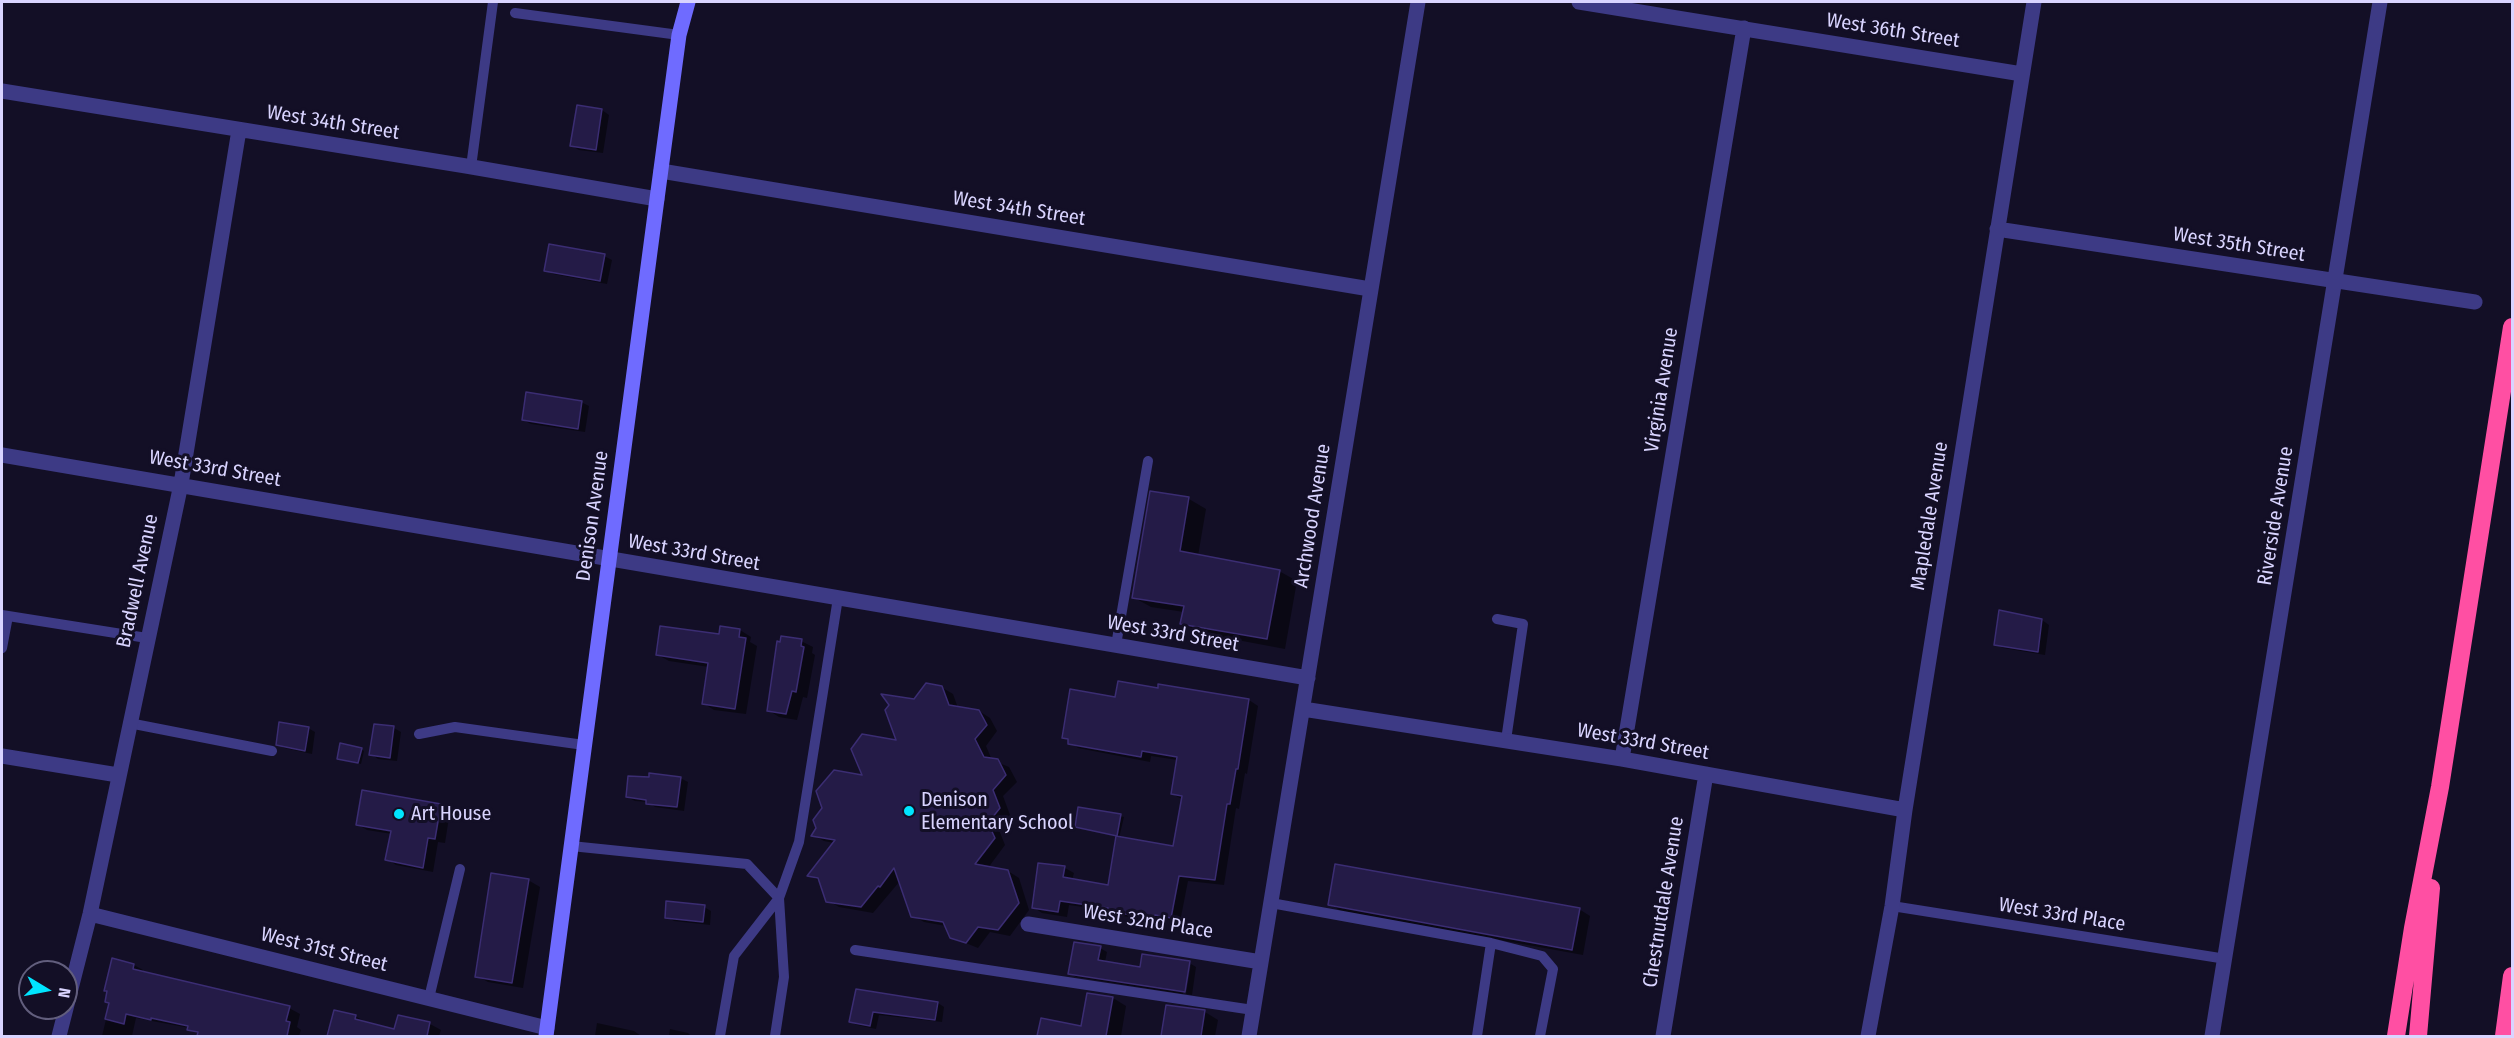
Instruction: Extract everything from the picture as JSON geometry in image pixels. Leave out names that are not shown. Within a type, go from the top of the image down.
[{"type":"highway","points":[[2396,1036],[2413,928],[2440,788],[2512,327]]},
{"type":"highway","points":[[2418,1036],[2440,788]]},
{"type":"highway","points":[[2504,1036],[2512,976]]},
{"type":"main road","name":"Denison Avenue","points":[[547,1032],[657,199],[680,35],[688,2]]},
{"type":"street","name":"Archwood Avenue","points":[[1249,1036],[1418,2]]},
{"type":"street","name":"West 36th Street","points":[[1579,2],[1602,3],[2022,74]]},
{"type":"street","name":"Mapledale Avenue","points":[[1868,1036],[1892,906],[1905,810],[2034,2]]},
{"type":"street","name":"Riverside Avenue","points":[[2212,1036],[2380,2]]},
{"type":"street","name":"Virginia Avenue","points":[[1622,759],[1743,27]]},
{"type":"street","name":"West 34th Street","points":[[2,91],[657,199]]},
{"type":"street","name":"Bradwell Avenue","points":[[59,1036],[90,914],[181,484],[239,130]]},
{"type":"street","name":"West 34th Street","points":[[661,171],[1370,289]]},
{"type":"street","name":"West 35th Street","points":[[1997,229],[2475,302]]},
{"type":"street","name":"West 33rd Street","points":[[2,455],[1308,678]]},
{"type":"street","name":"West 33rd Street","points":[[1303,708],[1622,759],[1905,810]]},
{"type":"street","points":[[2,756],[118,775]]},
{"type":"street","name":"Chestnutdale Avenue","points":[[1663,1036],[1706,774]]},
{"type":"street","name":"West 31st Street","points":[[90,914],[429,998],[547,1032]]},
{"type":"street","name":"West 32nd Place","points":[[1028,924],[1261,962]]},
{"type":"lane","points":[[471,167],[492,2]]},
{"type":"lane","points":[[515,13],[680,35]]},
{"type":"lane","points":[[1116,645],[1148,461]]},
{"type":"lane","points":[[720,1036],[734,956],[779,898],[799,842],[838,598]]},
{"type":"lane","points":[[2,648],[5,616],[147,638]]},
{"type":"lane","points":[[1497,619],[1523,624],[1506,740]]},
{"type":"lane","points":[[129,723],[272,750]]},
{"type":"lane","points":[[419,734],[455,727],[584,745]]},
{"type":"lane","points":[[571,846],[747,864],[779,898],[784,977],[775,1036]]},
{"type":"lane","points":[[429,998],[460,869]]},
{"type":"lane","points":[[1271,903],[1491,943],[1542,957],[1553,969],[1540,1036]]},
{"type":"lane","name":"West 33rd Place","points":[[1892,906],[2226,959]]},
{"type":"lane","points":[[1477,1036],[1491,943]]},
{"type":"lane","points":[[855,950],[1253,1010]]},
{"type":"building","points":[[577,105],[602,109],[596,150],[570,146]]},
{"type":"building","points":[[549,244],[605,254],[600,281],[544,271]]},
{"type":"building","points":[[526,392],[582,401],[578,429],[522,420]]},
{"type":"building","points":[[1150,491],[1189,497],[1180,551],[1280,570],[1267,639],[1180,624],[1184,606],[1132,598]]},
{"type":"building","points":[[1999,610],[2042,619],[2038,652],[1994,645]]},
{"type":"building","points":[[660,626],[719,634],[720,626],[740,629],[739,637],[746,638],[735,709],[702,704],[708,663],[656,655]]},
{"type":"building","points":[[781,636],[802,639],[801,646],[804,647],[796,692],[792,691],[786,714],[767,711],[777,641],[780,642]]},
{"type":"building","points":[[1118,681],[1158,688],[1158,684],[1249,699],[1238,769],[1236,769],[1230,804],[1227,804],[1215,880],[1179,876],[1171,918],[1155,915],[1149,919],[1107,910],[1108,908],[1060,901],[1058,912],[1032,908],[1038,863],[1065,866],[1063,877],[1108,885],[1116,836],[1173,846],[1182,796],[1171,794],[1177,757],[1142,751],[1141,757],[1068,744],[1068,739],[1062,738],[1070,689],[1115,697]]},
{"type":"building","name":"Denison Elementary School","points":[[926,683],[942,686],[949,705],[979,710],[987,725],[975,739],[984,757],[998,759],[1006,775],[993,790],[1000,808],[988,823],[995,838],[975,864],[1008,870],[1019,903],[998,930],[978,927],[966,943],[950,938],[943,922],[911,917],[894,868],[861,907],[826,902],[818,878],[807,876],[835,840],[811,836],[816,828],[813,820],[822,808],[816,791],[834,770],[862,775],[851,749],[862,734],[896,740],[885,710],[889,705],[881,694],[914,699]]},
{"type":"building","points":[[279,722],[309,727],[305,751],[276,745]]},
{"type":"building","points":[[374,724],[394,726],[390,758],[369,755]]},
{"type":"building","points":[[340,743],[362,748],[358,763],[337,759]]},
{"type":"building","points":[[649,773],[681,777],[677,807],[646,804],[646,800],[626,797],[628,776],[649,777]]},
{"type":"building","name":"Art House","points":[[362,790],[441,804],[435,839],[428,838],[423,868],[385,860],[391,831],[356,825]]},
{"type":"building","points":[[1078,807],[1121,814],[1117,836],[1075,827]]},
{"type":"building","points":[[1335,864],[1580,908],[1572,950],[1328,905]]},
{"type":"building","points":[[491,873],[529,879],[512,983],[475,977]]},
{"type":"building","points":[[666,901],[705,905],[703,922],[665,918]]},
{"type":"building","points":[[1074,942],[1101,946],[1098,960],[1140,967],[1142,954],[1190,961],[1185,992],[1068,974]]},
{"type":"building","points":[[112,958],[134,964],[133,969],[290,1006],[286,1021],[290,1022],[287,1036],[197,1036],[198,1032],[187,1030],[188,1026],[151,1018],[151,1020],[126,1014],[124,1024],[105,1019],[109,1003],[105,1002],[107,991],[104,991]]},
{"type":"building","points":[[856,989],[938,1002],[935,1020],[873,1012],[870,1026],[849,1022]]},
{"type":"building","points":[[1087,993],[1113,997],[1106,1036],[1037,1036],[1041,1018],[1081,1026]]},
{"type":"building","points":[[1166,1005],[1205,1010],[1201,1036],[1161,1036]]},
{"type":"building","points":[[334,1010],[356,1015],[355,1019],[394,1029],[398,1015],[430,1022],[427,1036],[327,1036]]},
{"type":"place","name":"Denison Elementary School","points":[[909,811]]},
{"type":"place","name":"Art House","points":[[399,814]]}]
